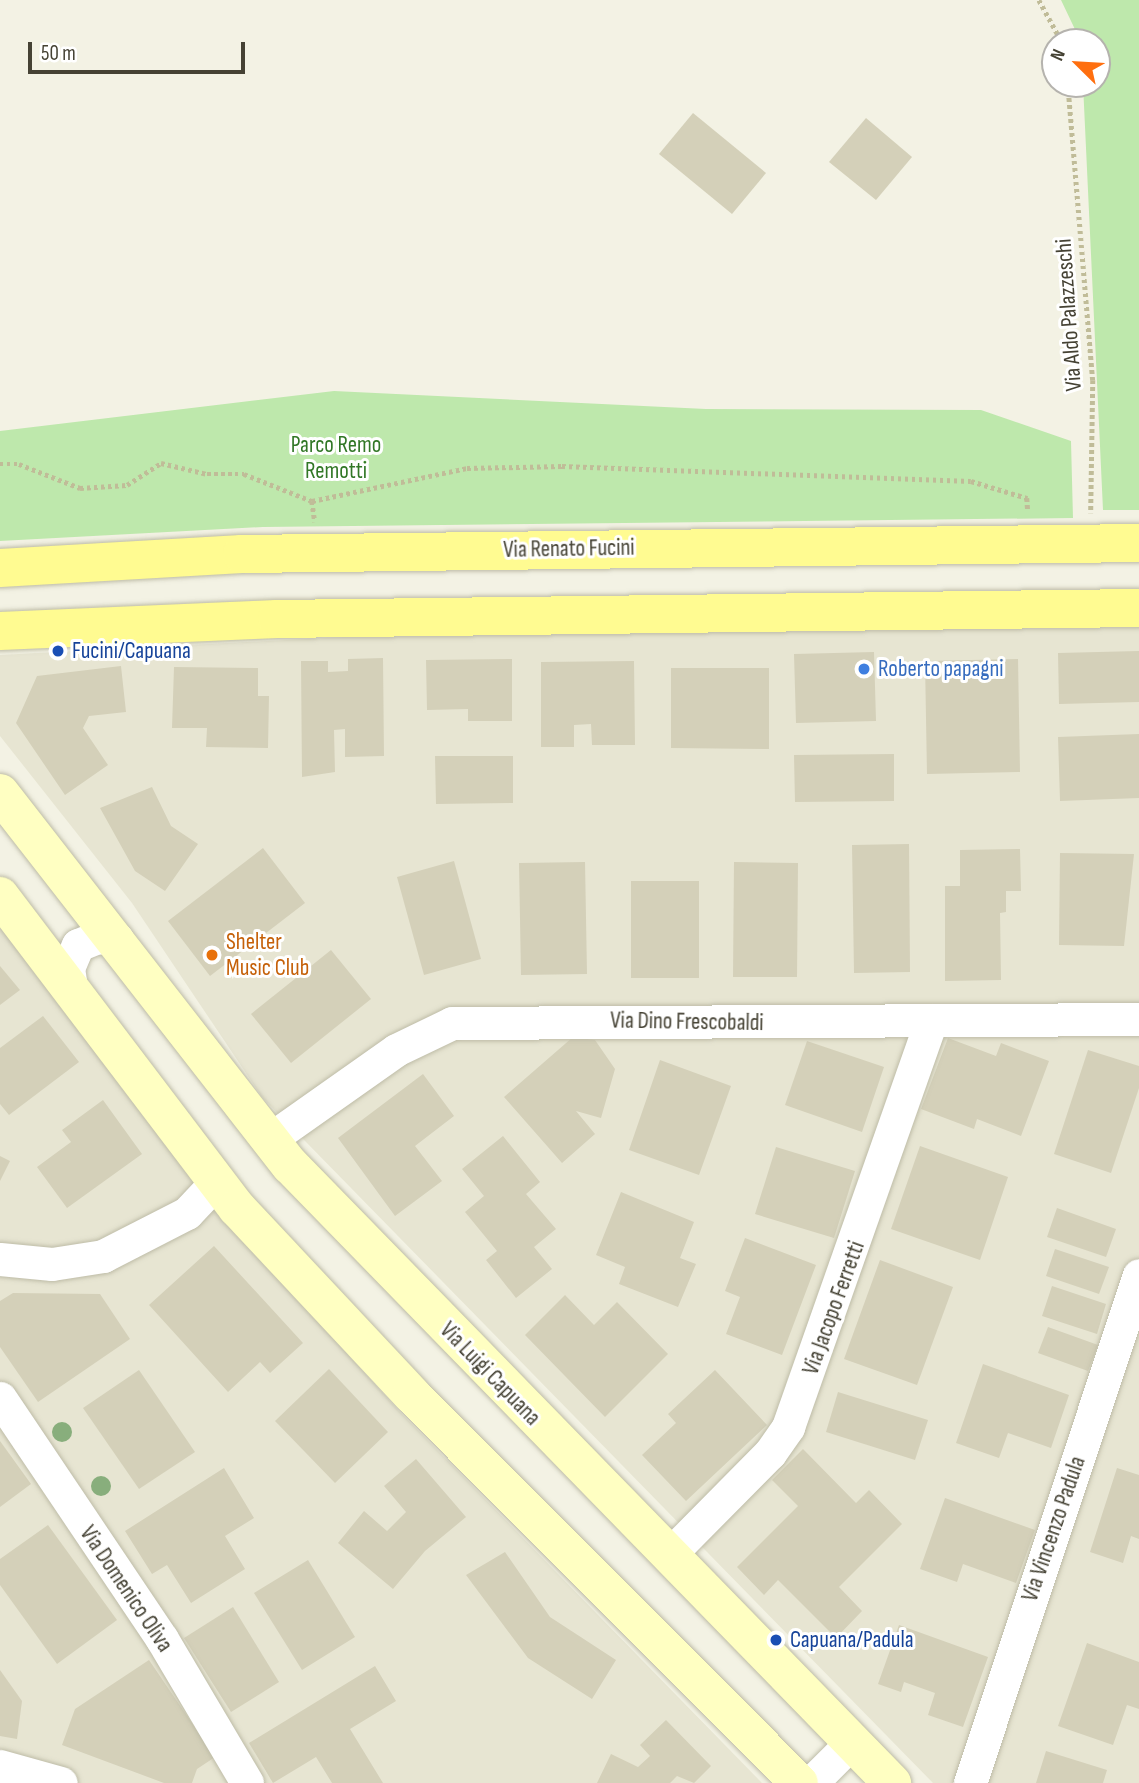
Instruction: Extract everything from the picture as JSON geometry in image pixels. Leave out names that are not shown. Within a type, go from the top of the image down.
[{"type":"main road","name":"Via Renato Fucini","points":[[0,568],[319,553],[1139,543]]},
{"type":"main road","points":[[0,631],[277,619],[1139,608]]},
{"type":"street","name":"Via Luigi Capuana","points":[[0,793],[117,939],[270,1139],[668,1556],[850,1744],[892,1783]]},
{"type":"street","points":[[0,896],[217,1181],[411,1394],[799,1783]]},
{"type":"street","points":[[71,987],[68,968],[78,945],[98,937],[117,939]]},
{"type":"street","name":"Via Dino Frescobaldi","points":[[270,1139],[396,1050],[452,1023],[1139,1019]]},
{"type":"street","name":"Via Jacopo Ferretti","points":[[668,1556],[770,1453],[788,1427],[931,1020]]},
{"type":"street","points":[[0,1259],[52,1264],[103,1255],[187,1213],[217,1181]]},
{"type":"street","name":"Via Vincenzo Padula","points":[[970,1783],[1139,1275]]},
{"type":"street","name":"Via Domenico Oliva","points":[[0,1398],[162,1639],[247,1783]]},
{"type":"street","points":[[811,1783],[850,1744]]},
{"type":"street","points":[[0,1766],[61,1783]]},
{"type":"path","points":[[1039,0],[1054,28]]},
{"type":"path","name":"Via Aldo Palazzeschi","points":[[1069,98],[1093,380],[1091,543]]},
{"type":"path","points":[[0,464],[102,489],[127,485],[150,466],[169,464],[207,474],[244,474],[312,501],[492,465],[931,477],[999,485],[1027,498],[1033,544]]},
{"type":"path","points":[[312,501],[319,553]]},
{"type":"shaded area","points":[[1139,621],[1139,1783],[933,1783],[262,1097],[132,903],[0,736],[0,655],[570,625]]},
{"type":"shaded area","points":[[0,924],[222,1214],[397,1409],[762,1783],[0,1783]]},
{"type":"green space","points":[[1061,0],[1139,0],[1139,510],[1103,510],[1084,98],[1111,98],[1111,28],[1074,28]]},
{"type":"green space","name":"Parco Remo Remotti","points":[[334,391],[706,409],[981,410],[1071,441],[1073,518],[263,527],[0,541],[0,431]]},
{"type":"building","points":[[693,113],[766,173],[732,214],[659,154]]},
{"type":"building","points":[[866,118],[912,157],[876,200],[829,162]]},
{"type":"building","points":[[1139,651],[1139,702],[1059,704],[1058,653]]},
{"type":"building","points":[[874,652],[876,721],[796,723],[794,654]]},
{"type":"building","points":[[383,658],[384,756],[345,757],[345,729],[334,730],[335,772],[302,777],[301,661],[328,661],[328,672],[348,671],[348,659]]},
{"type":"building","points":[[512,659],[512,721],[468,721],[468,709],[427,710],[426,660]]},
{"type":"building","points":[[1018,659],[1020,772],[927,774],[925,661]]},
{"type":"building","points":[[634,661],[635,745],[592,745],[591,724],[574,725],[574,747],[541,747],[541,662]]},
{"type":"building","points":[[121,666],[126,712],[89,716],[83,728],[108,765],[65,795],[16,723],[37,676]]},
{"type":"building","points":[[174,667],[258,668],[258,696],[269,696],[268,748],[206,747],[207,728],[172,728]]},
{"type":"building","points":[[671,668],[769,668],[769,749],[671,748]]},
{"type":"building","points":[[1139,734],[1139,798],[1060,801],[1058,737]]},
{"type":"building","points":[[894,754],[894,801],[795,802],[794,755]]},
{"type":"building","points":[[435,756],[513,756],[513,803],[436,804]]},
{"type":"building","points":[[152,787],[171,826],[198,844],[165,891],[135,871],[100,808]]},
{"type":"building","points":[[909,844],[910,972],[854,973],[852,845]]},
{"type":"building","points":[[263,848],[305,903],[210,976],[168,921]]},
{"type":"building","points":[[1020,849],[1021,891],[1006,891],[1006,912],[1000,913],[1001,980],[945,981],[945,886],[960,886],[960,850]]},
{"type":"building","points":[[1060,853],[1134,854],[1124,946],[1059,945]]},
{"type":"building","points":[[454,861],[481,959],[424,975],[397,877]]},
{"type":"building","points":[[585,862],[587,974],[521,975],[519,863]]},
{"type":"building","points":[[734,862],[798,863],[797,977],[733,977]]},
{"type":"building","points":[[631,881],[699,881],[699,978],[631,978]]},
{"type":"building","points":[[331,950],[371,999],[291,1063],[251,1014]]},
{"type":"building","points":[[0,966],[20,990],[0,1005]]},
{"type":"building","points":[[43,1016],[79,1062],[9,1115],[0,1104],[0,1048]]},
{"type":"building","points":[[573,1037],[595,1040],[615,1069],[601,1118],[576,1111],[595,1134],[562,1163],[504,1097]]},
{"type":"building","points":[[948,1038],[996,1056],[1001,1043],[1049,1061],[1021,1136],[977,1119],[974,1129],[921,1109]]},
{"type":"building","points":[[807,1041],[884,1067],[862,1132],[785,1105]]},
{"type":"building","points":[[1088,1050],[1139,1066],[1139,1088],[1111,1173],[1054,1154]]},
{"type":"building","points":[[660,1060],[731,1086],[699,1175],[629,1150]]},
{"type":"building","points":[[423,1074],[454,1116],[415,1146],[442,1181],[395,1216],[338,1138]]},
{"type":"building","points":[[103,1100],[142,1154],[67,1208],[37,1167],[71,1142],[62,1130]]},
{"type":"building","points":[[503,1136],[540,1182],[526,1194],[556,1229],[534,1247],[552,1269],[516,1298],[486,1260],[497,1251],[465,1212],[484,1196],[462,1169]]},
{"type":"building","points":[[920,1146],[1008,1177],[980,1260],[891,1229]]},
{"type":"building","points":[[776,1147],[855,1171],[834,1238],[755,1214]]},
{"type":"building","points":[[0,1156],[10,1161],[0,1181]]},
{"type":"building","points":[[621,1192],[694,1222],[680,1258],[696,1264],[678,1307],[619,1284],[625,1267],[596,1255]]},
{"type":"building","points":[[1057,1208],[1116,1229],[1106,1257],[1047,1237]]},
{"type":"building","points":[[745,1238],[816,1265],[782,1355],[726,1334],[740,1297],[725,1291]]},
{"type":"building","points":[[214,1246],[303,1343],[270,1373],[260,1362],[228,1392],[149,1305]]},
{"type":"building","points":[[1055,1249],[1109,1267],[1099,1294],[1046,1276]]},
{"type":"building","points":[[880,1260],[953,1287],[917,1385],[844,1359]]},
{"type":"building","points":[[1052,1286],[1106,1304],[1097,1334],[1042,1316]]},
{"type":"building","points":[[13,1293],[100,1294],[130,1339],[38,1402],[0,1347],[0,1301]]},
{"type":"building","points":[[565,1295],[594,1325],[617,1302],[668,1354],[605,1417],[525,1335]]},
{"type":"building","points":[[1048,1327],[1098,1345],[1088,1371],[1038,1353]]},
{"type":"building","points":[[983,1364],[1069,1395],[1051,1448],[1008,1433],[999,1458],[956,1443]]},
{"type":"building","points":[[329,1369],[388,1432],[335,1483],[275,1421]]},
{"type":"building","points":[[139,1370],[195,1452],[139,1489],[83,1408]]},
{"type":"building","points":[[715,1370],[767,1425],[686,1501],[642,1455],[676,1423],[668,1414]]},
{"type":"building","points":[[838,1392],[928,1420],[915,1460],[826,1432]]},
{"type":"building","points":[[0,1441],[31,1484],[0,1507]]},
{"type":"building","points":[[803,1449],[856,1503],[869,1490],[902,1524],[839,1587],[862,1611],[836,1638],[778,1580],[764,1595],[737,1567],[798,1506],[772,1480]]},
{"type":"building","points":[[416,1459],[466,1517],[425,1551],[393,1589],[338,1543],[364,1511],[387,1531],[406,1512],[384,1486]]},
{"type":"building","points":[[224,1468],[254,1518],[225,1536],[245,1569],[191,1603],[167,1565],[152,1574],[125,1531]]},
{"type":"building","points":[[1117,1468],[1139,1475],[1139,1539],[1131,1536],[1123,1563],[1090,1552]]},
{"type":"building","points":[[945,1498],[1035,1530],[1016,1583],[963,1564],[957,1582],[920,1569]]},
{"type":"building","points":[[48,1525],[117,1620],[57,1664],[0,1585],[0,1559]]},
{"type":"building","points":[[505,1552],[550,1617],[616,1660],[592,1699],[528,1658],[466,1575]]},
{"type":"building","points":[[308,1560],[355,1637],[302,1670],[254,1593]]},
{"type":"building","points":[[233,1607],[279,1682],[231,1712],[184,1638]]},
{"type":"building","points":[[899,1625],[988,1657],[963,1727],[928,1715],[935,1693],[904,1682],[901,1692],[878,1684]]},
{"type":"building","points":[[1087,1643],[1139,1662],[1139,1709],[1127,1705],[1113,1745],[1058,1726]]},
{"type":"building","points":[[149,1660],[215,1757],[197,1769],[192,1783],[164,1783],[62,1745],[75,1709]]},
{"type":"building","points":[[375,1666],[396,1701],[350,1729],[383,1783],[332,1783],[316,1757],[273,1783],[249,1743]]},
{"type":"building","points":[[0,1670],[22,1701],[17,1739],[0,1736]]},
{"type":"building","points":[[666,1720],[711,1766],[694,1783],[677,1776],[670,1783],[597,1783],[611,1754],[638,1767],[650,1756],[640,1745]]},
{"type":"building","points":[[1046,1751],[1107,1770],[1103,1783],[1036,1783]]},
{"type":"place","name":"Fucini/Capuana","points":[[58,651]]},
{"type":"place","name":"Roberto papagni","points":[[864,669]]},
{"type":"place","name":"Shelter Music Club","points":[[212,955]]},
{"type":"place","name":"Capuana/Padula","points":[[776,1640]]}]
